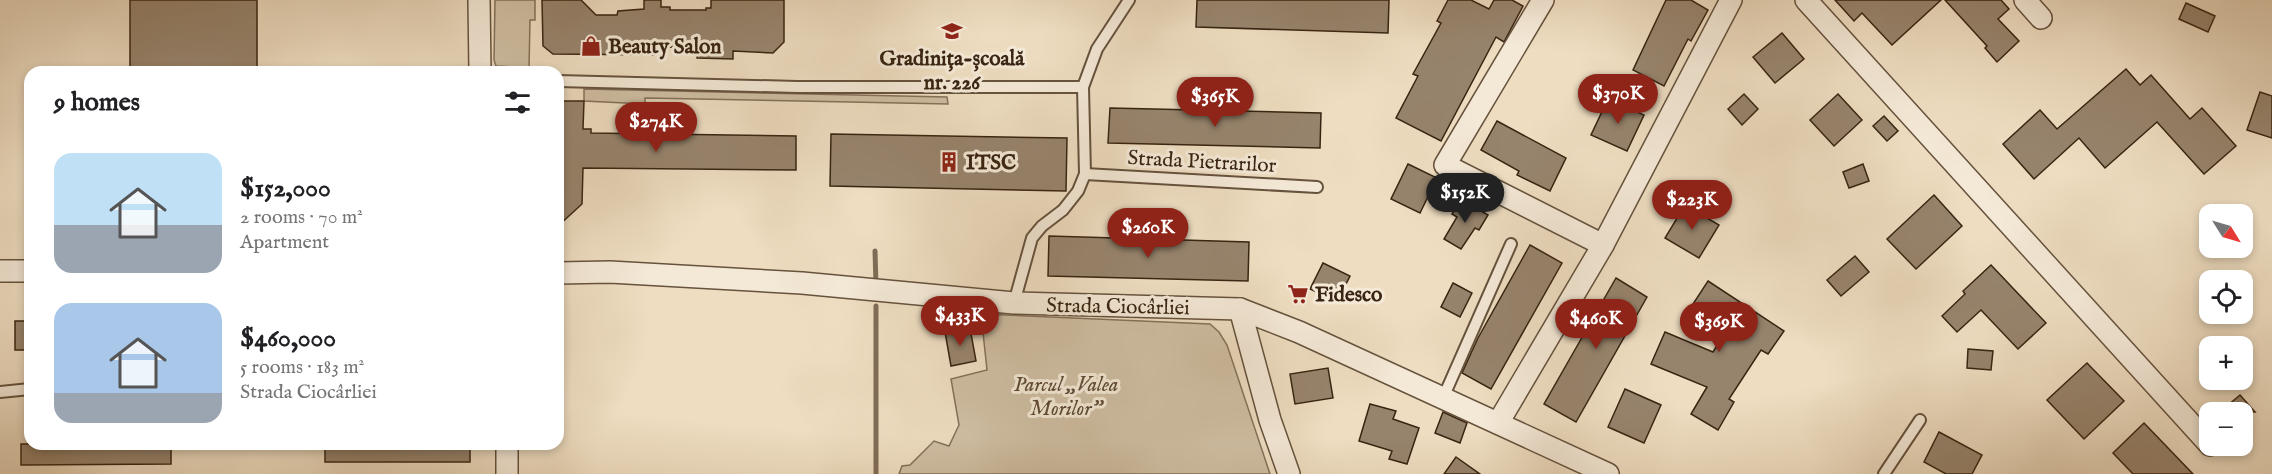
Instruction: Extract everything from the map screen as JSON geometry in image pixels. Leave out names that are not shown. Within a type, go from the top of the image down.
[{"type":"street","points":[[479,0],[480,66]]},
{"type":"street","points":[[1543,0],[1445,165],[1603,245]]},
{"type":"street","points":[[1498,423],[1603,245],[1731,0]]},
{"type":"street","points":[[1806,0],[2199,433]]},
{"type":"street","points":[[2025,0],[2041,18]]},
{"type":"street","points":[[0,270],[24,272]]},
{"type":"street","name":"Strada Ciocârliei","points":[[564,273],[610,272],[802,283],[1014,303],[1240,309],[1289,327],[1608,474]]},
{"type":"street","points":[[1240,309],[1270,420],[1289,474]]},
{"type":"street","points":[[507,450],[507,474]]},
{"type":"lane","points":[[1014,303],[1032,238],[1042,226],[1063,210],[1078,192],[1085,174],[1083,87],[1097,49],[1129,0]]},
{"type":"lane","points":[[564,81],[797,87],[1083,87]]},
{"type":"lane","name":"Strada Pietrarilor","points":[[1085,174],[1317,187]]},
{"type":"lane","points":[[1443,398],[1511,244]]},
{"type":"lane","points":[[0,392],[24,390]]},
{"type":"lane","points":[[1884,474],[1920,420]]},
{"type":"green space","points":[[495,0],[535,0],[535,20],[530,20],[529,66],[496,66],[494,60]]},
{"type":"green space","points":[[584,89],[947,97],[948,104],[645,98],[645,104],[584,101]]},
{"type":"green space","name":"Parcul „Valea Morilor”","points":[[981,314],[1210,324],[1219,332],[1227,345],[1270,474],[899,474],[902,466],[910,465],[934,441],[949,446],[959,425],[951,379],[987,370]]},
{"type":"building","points":[[130,0],[257,0],[257,66],[130,66]]},
{"type":"building","points":[[542,0],[581,0],[596,15],[617,15],[618,11],[644,9],[644,0],[661,0],[661,7],[670,7],[670,10],[706,10],[706,8],[711,8],[711,0],[784,0],[784,42],[773,53],[733,51],[733,59],[697,58],[698,48],[665,47],[665,55],[553,54],[543,46]]},
{"type":"building","points":[[1197,0],[1389,0],[1388,33],[1196,27]]},
{"type":"building","points":[[1448,0],[1471,0],[1489,9],[1494,0],[1512,0],[1523,6],[1504,42],[1496,37],[1441,141],[1396,118],[1418,76],[1413,74],[1441,23],[1437,21]]},
{"type":"building","points":[[1666,0],[1691,0],[1708,10],[1691,41],[1688,39],[1664,86],[1633,70]]},
{"type":"building","points":[[1835,0],[1941,0],[1892,45],[1862,13],[1854,21]]},
{"type":"building","points":[[1945,0],[2001,0],[2009,9],[1998,19],[2019,41],[1997,62],[1985,48],[1987,46]]},
{"type":"building","points":[[2186,3],[2215,16],[2208,32],[2179,19]]},
{"type":"building","points":[[1782,33],[1804,59],[1775,83],[1753,57]]},
{"type":"building","points":[[2126,69],[2140,85],[2151,75],[2190,119],[2202,108],[2236,146],[2204,174],[2157,122],[2105,168],[2079,138],[2034,179],[2003,144],[2040,110],[2057,129]]},
{"type":"building","points":[[2260,92],[2272,96],[2272,138],[2247,130]]},
{"type":"building","points":[[1744,94],[1758,109],[1742,125],[1728,109]]},
{"type":"building","points":[[1838,94],[1862,120],[1834,146],[1810,120]]},
{"type":"building","points":[[1608,99],[1644,115],[1627,151],[1591,135]]},
{"type":"building","points":[[564,101],[584,101],[583,129],[591,129],[591,133],[796,136],[796,170],[583,168],[582,204],[564,220]]},
{"type":"building","points":[[1110,108],[1321,113],[1320,148],[1108,143]]},
{"type":"building","points":[[1884,116],[1898,131],[1887,141],[1873,126]]},
{"type":"building","points":[[1497,121],[1566,158],[1550,191],[1517,175],[1519,171],[1481,150]]},
{"type":"building","name":"ITSC","points":[[831,134],[1067,138],[1066,191],[830,186]]},
{"type":"building","points":[[1408,164],[1437,178],[1420,213],[1391,199]]},
{"type":"building","points":[[1863,164],[1869,181],[1849,188],[1843,172]]},
{"type":"building","points":[[1934,195],[1962,226],[1916,269],[1887,239]]},
{"type":"building","points":[[1461,199],[1488,215],[1479,230],[1475,228],[1461,249],[1444,239],[1457,217],[1452,214]]},
{"type":"building","points":[[1685,205],[1719,225],[1699,258],[1665,238]]},
{"type":"building","points":[[1049,236],[1249,242],[1248,281],[1048,276]]},
{"type":"building","points":[[1530,245],[1562,263],[1491,389],[1462,373],[1478,338]]},
{"type":"building","points":[[1855,256],[1869,272],[1841,296],[1827,280]]},
{"type":"building","points":[[1323,263],[1350,276],[1337,302],[1310,289]]},
{"type":"building","points":[[1991,265],[2046,323],[2018,349],[1981,310],[1957,332],[1942,316],[1965,294],[1963,291]]},
{"type":"building","points":[[1616,278],[1647,297],[1576,422],[1544,404]]},
{"type":"building","points":[[1708,281],[1784,331],[1768,354],[1761,350],[1729,399],[1734,402],[1718,430],[1691,414],[1707,387],[1651,364],[1665,332],[1713,352],[1728,328],[1693,304]]},
{"type":"building","points":[[1453,283],[1472,293],[1460,317],[1441,307]]},
{"type":"building","points":[[15,321],[24,321],[24,350],[15,350]]},
{"type":"building","points":[[970,328],[976,361],[951,366],[945,332]]},
{"type":"building","points":[[1968,349],[1993,351],[1991,370],[1967,368]]},
{"type":"building","points":[[2087,363],[2124,401],[2084,439],[2047,400]]},
{"type":"building","points":[[1328,368],[1333,398],[1295,404],[1290,374]]},
{"type":"building","points":[[1625,389],[1661,405],[1644,443],[1608,427]]},
{"type":"building","points":[[2240,395],[2246,402],[2232,402]]},
{"type":"building","points":[[1370,404],[1396,411],[1393,419],[1419,428],[1407,464],[1389,459],[1392,451],[1359,441]]},
{"type":"building","points":[[1443,412],[1467,423],[1460,443],[1435,433]]},
{"type":"building","points":[[2144,423],[2193,474],[2133,474],[2113,453]]},
{"type":"building","points":[[1939,432],[1982,455],[1972,474],[1946,474],[1924,462]]},
{"type":"building","points":[[21,444],[24,444],[24,450],[171,450],[171,464],[21,465]]},
{"type":"building","points":[[325,450],[470,450],[470,462],[325,462]]},
{"type":"building","points":[[1456,457],[1480,474],[1444,474]]},
{"type":"waterway","points":[[875,251],[876,285]]},
{"type":"waterway","points":[[876,306],[876,474]]},
{"type":"place","name":"Gradinița-școală nr. 226","points":[[952,31]]},
{"type":"place","name":"Beauty Salon","points":[[591,46]]},
{"type":"place","name":"ITSC","points":[[949,162]]},
{"type":"place","name":"Fidesco","points":[[1298,294]]}]
